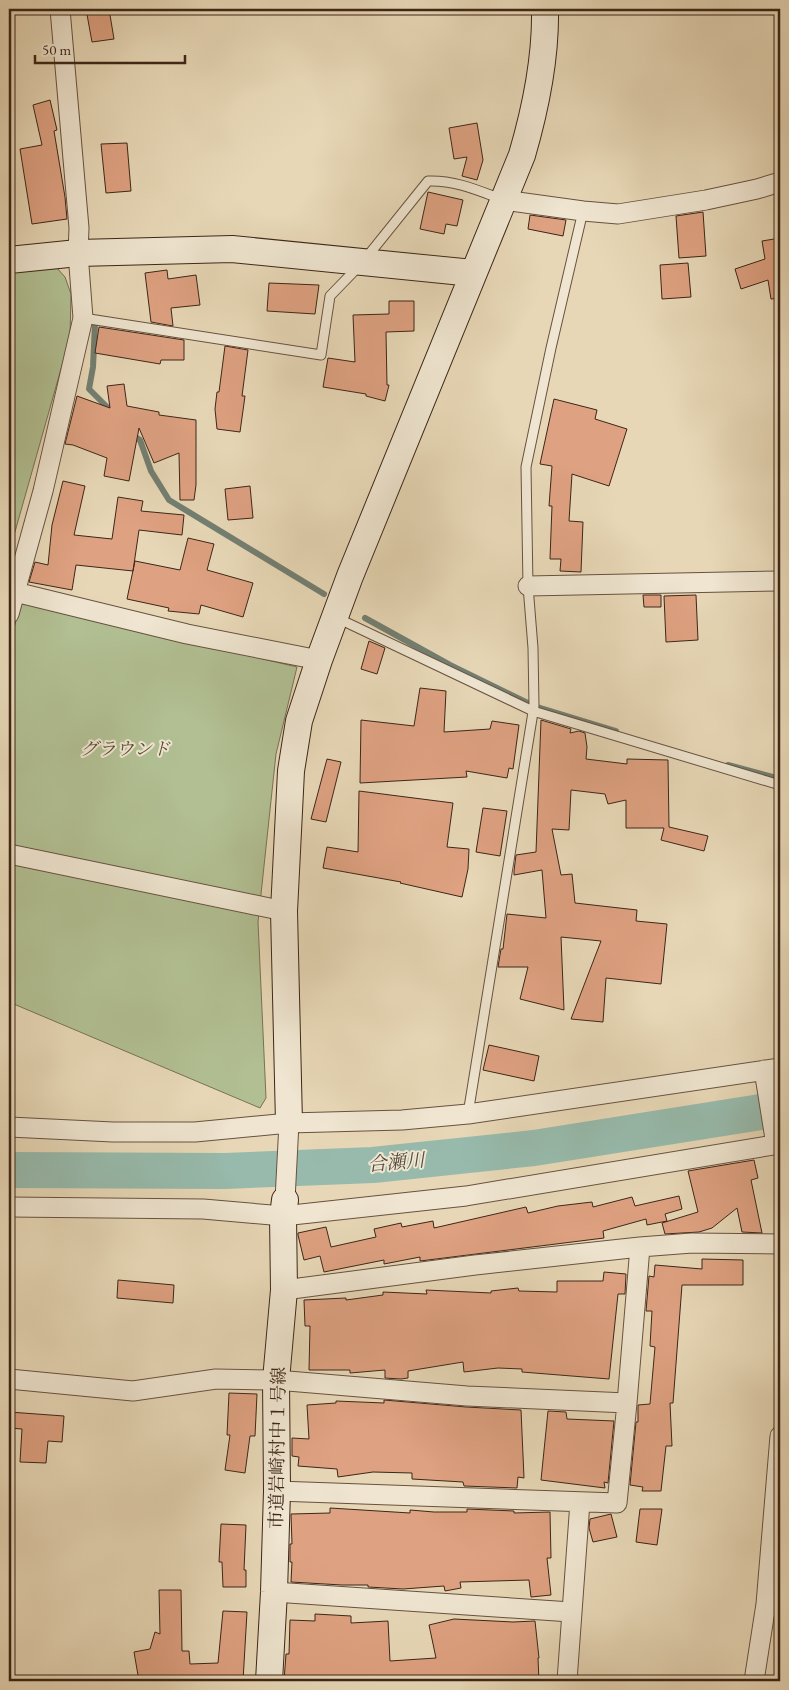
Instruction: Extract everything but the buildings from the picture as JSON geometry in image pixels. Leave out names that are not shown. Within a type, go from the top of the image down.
[{"type":"street","points":[[9,614],[43,491],[83,318],[78,254],[79,228],[60,9]]},
{"type":"street","points":[[284,1208],[289,1123],[284,911],[291,771],[299,721],[335,617],[472,273],[522,155],[534,116],[541,75],[545,9]]},
{"type":"street","points":[[504,200],[583,212],[618,214],[757,190],[780,182]]},
{"type":"street","points":[[9,260],[78,254],[232,249],[472,273]]},
{"type":"street","points":[[528,586],[780,582]]},
{"type":"street","points":[[15,592],[187,634],[319,660]]},
{"type":"street","points":[[9,854],[284,911]]},
{"type":"street","points":[[9,1127],[113,1132],[195,1132],[289,1123],[402,1120],[468,1114],[772,1069],[778,1144],[466,1196],[284,1208],[9,1207]]},
{"type":"street","name":"市道岩崎村中１号線","points":[[268,1681],[274,1592],[277,1491],[276,1380],[284,1290],[284,1208]]},
{"type":"street","points":[[284,1290],[476,1265],[640,1247],[692,1243],[780,1244]]},
{"type":"street","points":[[277,1491],[616,1503],[627,1402],[640,1247]]},
{"type":"street","points":[[9,1379],[133,1390],[216,1379],[276,1380],[467,1396],[627,1402]]},
{"type":"street","points":[[754,1681],[766,1604],[780,1436]]},
{"type":"street","points":[[567,1681],[580,1502]]},
{"type":"street","points":[[274,1592],[571,1612]]},
{"type":"lane","points":[[83,318],[321,355],[330,296],[362,262],[428,181],[442,180],[458,183],[504,200]]},
{"type":"lane","points":[[468,1114],[533,711],[533,648],[528,586],[526,467],[551,348],[583,212]]},
{"type":"lane","points":[[335,617],[533,711],[780,785]]},
{"type":"green space","points":[[57,268],[65,277],[71,294],[70,337],[9,553],[9,273]]},
{"type":"green space","name":"グラウンド","points":[[21,602],[297,667],[276,754],[258,922],[266,1098],[260,1108],[9,1002],[9,647]]},
{"type":"waterway","points":[[95,324],[93,367],[89,389],[113,413]]},
{"type":"waterway","points":[[131,434],[140,440],[151,471],[169,500],[324,594]]},
{"type":"waterway","points":[[365,618],[450,665],[534,706],[616,731]]},
{"type":"waterway","points":[[728,765],[780,779]]},
{"type":"waterway","name":"合瀬川","points":[[9,1170],[225,1171],[373,1165],[534,1148],[780,1109]]}]
